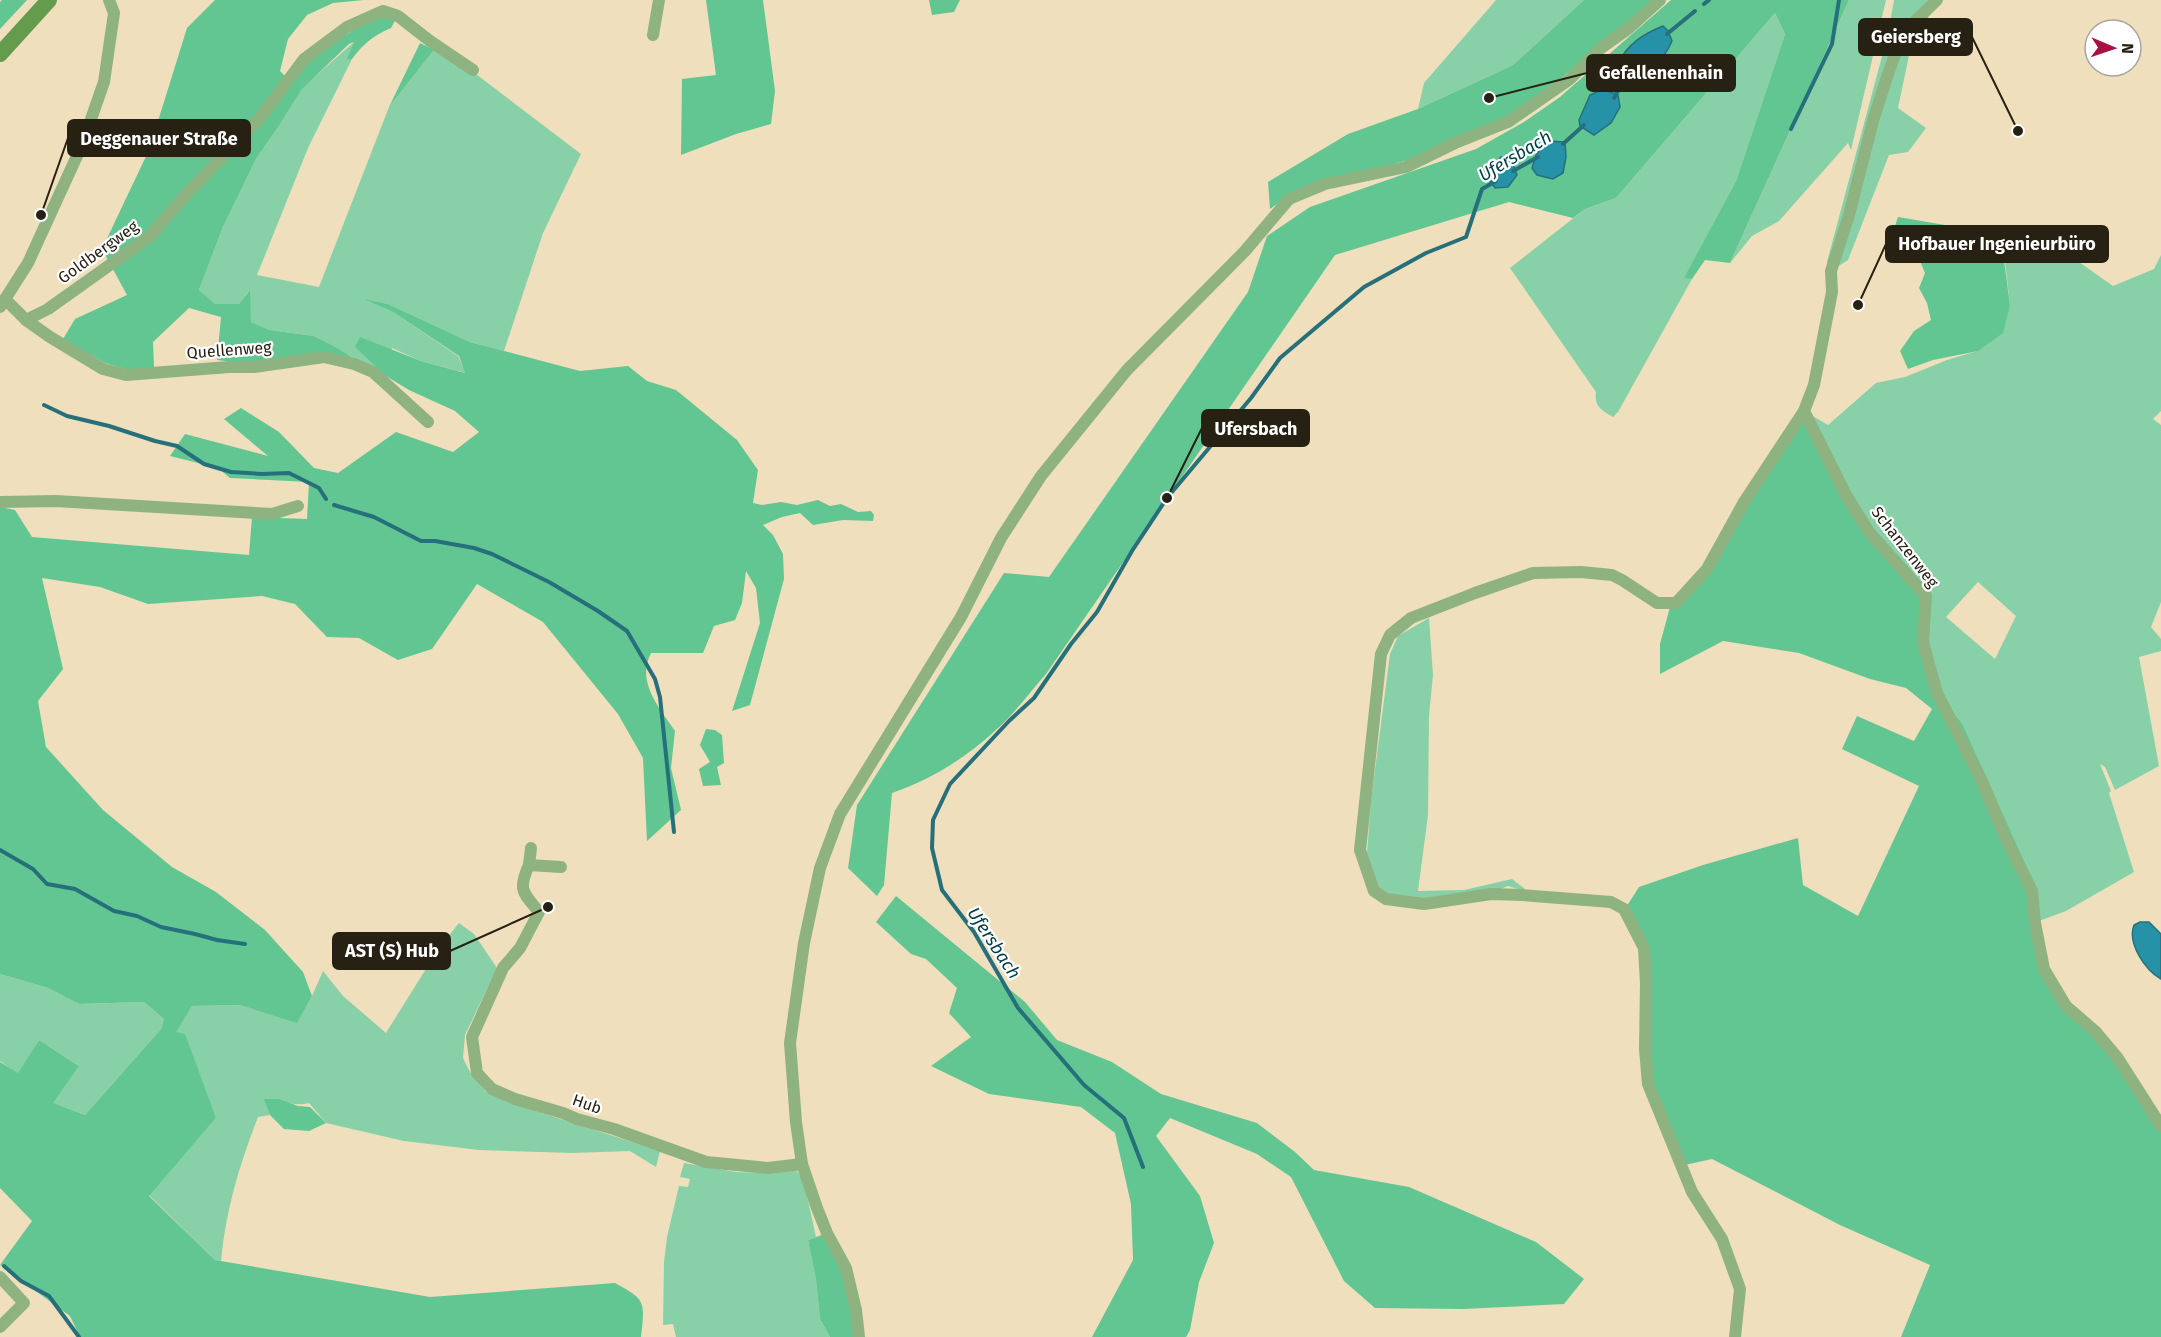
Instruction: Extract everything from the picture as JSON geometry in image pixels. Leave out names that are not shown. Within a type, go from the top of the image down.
[{"type":"main road","points":[[0,54],[49,0]]},
{"type":"street","points":[[26,320],[2,303],[28,263],[82,145],[104,82],[114,14],[109,0]]},
{"type":"street","points":[[653,35],[659,0]]},
{"type":"street","points":[[859,1337],[856,1310],[846,1268],[827,1233],[802,1164],[796,1122],[790,1043],[804,943],[820,868],[840,814],[956,627],[1001,538],[1041,476],[1127,370],[1245,251],[1290,198],[1325,184],[1407,167],[1455,142],[1508,122],[1570,79],[1601,48],[1629,28],[1660,0]]},
{"type":"street","points":[[1735,1337],[1740,1289],[1722,1239],[1692,1192],[1648,1084],[1645,1049],[1644,948],[1624,909],[1611,902],[1491,894],[1424,904],[1386,899],[1374,891],[1360,850],[1381,654],[1390,635],[1411,618],[1533,573],[1581,572],[1612,575],[1657,603],[1676,603],[1707,569],[1744,502],[1804,411],[1814,385],[1832,292],[1831,272],[1886,80],[1894,57],[1909,27],[1937,0]]},
{"type":"street","name":"Goldbergweg","points":[[26,320],[40,314],[149,237],[260,118],[304,59],[347,27],[383,11],[398,16],[473,70]]},
{"type":"street","name":"Quellenweg","points":[[26,320],[103,369],[126,375],[254,367],[324,357],[354,364],[373,372],[428,422]]},
{"type":"street","name":"Schanzenweg","points":[[1804,411],[1845,495],[1869,532],[1926,596],[1923,642],[1937,693],[1981,779],[2004,834],[2032,891],[2035,923],[2044,969],[2066,1006],[2096,1032],[2116,1058],[2161,1126]]},
{"type":"street","points":[[0,502],[56,501],[272,514],[298,506]]},
{"type":"street","points":[[531,848],[529,865],[561,867]]},
{"type":"street","name":"Hub","points":[[529,865],[525,874],[524,892],[526,900],[539,912],[520,948],[503,968],[472,1037],[477,1073],[492,1089],[514,1099],[706,1162],[768,1168],[802,1164]]},
{"type":"street","points":[[0,1277],[24,1303],[0,1327]]},
{"type":"green space","points":[[2,0],[27,0],[0,29],[0,2]]},
{"type":"green space","points":[[215,0],[364,0],[333,3],[307,15],[288,39],[280,71],[289,80],[305,60],[383,12],[397,17],[391,28],[369,41],[352,59],[347,59],[354,42],[349,44],[301,90],[256,159],[223,227],[199,290],[215,304],[239,304],[250,290],[251,322],[270,330],[314,336],[358,361],[250,364],[217,360],[221,317],[189,308],[153,342],[154,367],[135,372],[105,363],[63,339],[75,319],[127,295],[102,249],[149,150],[187,28]]},
{"type":"green space","points":[[706,0],[763,0],[775,91],[771,124],[736,134],[681,155],[682,79],[716,75]]},
{"type":"green space","points":[[929,0],[960,0],[954,12],[932,15]]},
{"type":"green space","points":[[1496,0],[1584,0],[1513,65],[1418,109],[1424,83]]},
{"type":"green space","points":[[1584,0],[1654,0],[1521,110],[1415,158],[1294,192],[1270,209],[1268,182],[1348,134],[1418,109],[1513,65]]},
{"type":"green space","points":[[1671,0],[1849,0],[1730,263],[1705,260],[1692,279],[1684,278],[1736,181],[1785,34],[1775,13],[1616,198],[1585,209],[1573,218],[1509,202],[1335,255],[1046,674],[1010,716],[973,749],[948,767],[892,793],[884,885],[877,896],[848,868],[857,805],[1004,573],[1049,577],[1248,292],[1267,236],[1310,207],[1476,149],[1524,122],[1560,97]]},
{"type":"green space","points":[[1849,0],[1886,0],[1851,150],[1848,143],[1779,221],[1752,236],[1730,263]]},
{"type":"green space","points":[[1894,0],[1940,0],[1912,41],[1898,108],[1926,128],[1908,152],[1889,155],[1848,260],[1831,271],[1827,262],[1888,34]]},
{"type":"green space","points":[[1775,13],[1785,34],[1736,181],[1685,277],[1692,279],[1618,412],[1613,417],[1599,407],[1596,392],[1510,268],[1585,209],[1616,198]]},
{"type":"green space","points":[[354,42],[348,59],[352,59],[308,148],[257,275],[319,287],[389,107],[434,50],[472,71],[581,154],[543,233],[504,351],[470,342],[388,304],[368,300],[393,312],[458,356],[466,373],[421,361],[392,348],[386,376],[314,336],[270,330],[251,322],[249,291],[239,304],[214,304],[199,290],[223,227],[256,159],[301,89]]},
{"type":"green space","points":[[420,43],[434,50],[389,107]]},
{"type":"green space","points":[[1898,217],[1945,225],[1958,236],[1979,241],[2001,238],[2010,305],[2003,333],[1978,351],[1933,360],[1908,369],[1900,351],[1914,331],[1931,320],[1927,303],[1919,288],[1925,273],[1910,238],[1895,226]]},
{"type":"green space","points":[[2028,226],[2113,286],[2154,269],[2161,255],[2161,411],[2153,419],[2161,425],[2161,602],[2151,627],[2161,639],[2161,651],[2139,657],[2159,766],[2115,790],[2105,767],[2100,764],[2111,791],[2109,793],[2134,872],[2066,911],[2039,921],[2013,841],[1962,723],[1938,696],[1869,532],[1804,411],[1828,425],[1876,383],[1905,377],[1977,351],[2010,305],[2003,245],[2024,247]],"holes":[[[1978,582],[2016,616],[1995,659],[1946,617]]]},
{"type":"green space","points":[[364,299],[388,304],[470,342],[580,371],[628,366],[647,381],[676,390],[737,440],[758,470],[753,503],[762,505],[781,502],[797,505],[818,500],[830,506],[841,504],[858,512],[871,511],[874,515],[873,521],[843,520],[813,525],[800,513],[763,525],[773,535],[783,554],[784,579],[750,705],[732,711],[760,623],[756,588],[746,571],[742,603],[735,620],[714,626],[703,653],[651,653],[646,674],[651,694],[675,731],[671,768],[681,810],[647,841],[643,758],[618,714],[543,622],[477,584],[432,649],[398,660],[359,638],[327,637],[295,604],[262,596],[148,604],[100,587],[42,578],[63,669],[38,701],[46,747],[103,810],[172,867],[216,892],[265,930],[303,972],[312,996],[297,1023],[240,1005],[192,1006],[176,1032],[185,1034],[216,1118],[149,1196],[215,1260],[430,1297],[615,1283],[638,1298],[643,1309],[641,1337],[80,1337],[70,1316],[0,1265],[32,1221],[0,1188],[0,1062],[18,1073],[39,1040],[79,1066],[53,1103],[85,1115],[161,1029],[164,1019],[144,1002],[79,1004],[48,988],[0,974],[0,507],[15,510],[32,537],[249,555],[252,517],[307,519],[309,482],[230,478],[218,468],[170,456],[185,434],[268,456],[224,419],[241,408],[279,432],[314,468],[338,473],[396,432],[453,452],[479,432],[455,411],[409,390],[386,376],[355,347],[360,337],[421,361],[465,373],[459,356],[393,312]]},
{"type":"green space","points":[[1803,411],[1845,494],[1923,597],[1936,693],[1962,723],[2034,884],[2041,968],[2095,1033],[2161,1122],[2161,1337],[1901,1337],[1930,1265],[1840,1225],[1712,1159],[1680,1166],[1648,1084],[1644,947],[1625,909],[1639,887],[1703,865],[1798,838],[1803,885],[1858,916],[1919,786],[1842,749],[1857,716],[1914,741],[1932,709],[1906,688],[1870,679],[1799,653],[1723,641],[1660,674],[1660,644],[1670,607],[1707,570]]},
{"type":"green space","points":[[1429,618],[1433,675],[1429,716],[1428,815],[1418,891],[1464,890],[1512,879],[1525,889],[1508,886],[1496,891],[1425,899],[1392,897],[1379,888],[1367,853],[1371,801],[1390,654],[1398,636]]},
{"type":"green space","points":[[706,729],[715,730],[722,735],[724,763],[717,767],[721,785],[703,786],[699,769],[710,762],[700,745]]},
{"type":"green space","points":[[896,896],[1025,1002],[1057,1040],[1112,1062],[1161,1094],[1257,1123],[1295,1152],[1314,1170],[1409,1187],[1536,1242],[1584,1279],[1564,1304],[1463,1309],[1375,1308],[1344,1281],[1291,1177],[1257,1154],[1170,1118],[1156,1136],[1200,1196],[1214,1243],[1199,1282],[1190,1330],[1186,1337],[1092,1337],[1133,1260],[1131,1204],[1115,1133],[1081,1107],[989,1094],[931,1066],[971,1037],[949,1013],[957,988],[926,959],[911,954],[876,922]]},
{"type":"green space","points":[[459,923],[474,934],[497,968],[465,1035],[463,1058],[470,1072],[486,1092],[514,1104],[660,1151],[656,1167],[630,1151],[572,1153],[479,1150],[404,1141],[326,1123],[309,1103],[293,1104],[265,1099],[270,1115],[258,1117],[234,1188],[221,1261],[215,1260],[149,1195],[216,1118],[175,1032],[192,1006],[240,1005],[297,1022],[323,971],[343,996],[386,1033],[439,948]]},
{"type":"green space","points":[[0,974],[48,988],[79,1004],[144,1002],[164,1019],[161,1029],[85,1115],[52,1103],[79,1066],[39,1040],[18,1074],[0,1061]]},
{"type":"green space","points":[[264,1099],[279,1099],[298,1106],[310,1107],[326,1123],[309,1131],[284,1129],[270,1115]]},
{"type":"green space","points":[[684,1163],[736,1172],[796,1170],[804,1182],[816,1237],[808,1240],[816,1280],[820,1319],[830,1337],[676,1337],[673,1324],[663,1325],[664,1262],[667,1237],[679,1186],[688,1187],[690,1179],[680,1177]]},
{"type":"green space","points":[[827,1233],[846,1268],[859,1337],[830,1337],[820,1319],[816,1280],[808,1240]]},
{"type":"water","points":[[1663,26],[1672,41],[1660,61],[1649,71],[1628,78],[1618,63],[1626,50],[1649,32]]},
{"type":"water","points":[[1603,89],[1618,95],[1620,107],[1611,123],[1594,135],[1580,126],[1579,120],[1590,95]]},
{"type":"water","points":[[1547,141],[1565,142],[1566,157],[1563,173],[1553,179],[1537,175],[1532,168],[1536,155]]},
{"type":"water","points":[[1501,157],[1511,159],[1517,175],[1508,187],[1495,188],[1490,181],[1493,165]]},
{"type":"water","points":[[2149,922],[2161,934],[2161,979],[2149,969],[2135,948],[2132,932],[2134,925]]},
{"type":"waterway","name":"Ufersbach","points":[[1704,4],[1709,0]]},
{"type":"waterway","points":[[1791,129],[1832,44],[1839,0]]},
{"type":"waterway","name":"Ufersbach","points":[[1667,34],[1695,11]]},
{"type":"waterway","name":"Ufersbach","points":[[1614,98],[1628,73]]},
{"type":"waterway","name":"Ufersbach","points":[[1563,144],[1584,125]]},
{"type":"waterway","name":"Ufersbach","points":[[1513,171],[1538,157]]},
{"type":"waterway","name":"Ufersbach","points":[[1143,1167],[1124,1118],[1084,1085],[1018,1008],[974,932],[942,890],[932,848],[933,820],[950,784],[1009,721],[1034,698],[1071,644],[1097,612],[1132,551],[1167,498],[1251,398],[1280,358],[1364,287],[1426,253],[1466,237],[1482,189],[1496,181]]},
{"type":"waterway","points":[[44,405],[67,416],[177,446],[204,464],[231,472],[289,473],[319,488],[326,499]]},
{"type":"waterway","points":[[334,505],[374,517],[421,541],[435,541],[474,548],[492,554],[549,582],[627,631],[655,679],[660,697],[674,832]]},
{"type":"waterway","points":[[0,850],[33,869],[47,884],[75,889],[114,911],[137,916],[161,927],[245,944]]},
{"type":"waterway","points":[[4,1266],[21,1281],[49,1296],[79,1337]]},
{"type":"place","name":"Gefallenenhain","points":[[1489,98]]},
{"type":"place","name":"Geiersberg","points":[[2018,131]]},
{"type":"place","name":"Deggenauer Straße","points":[[41,215]]},
{"type":"place","name":"Hofbauer Ingenieurbüro","points":[[1858,305]]},
{"type":"place","name":"Ufersbach","points":[[1167,498]]},
{"type":"place","name":"AST (S) Hub","points":[[548,907]]}]
